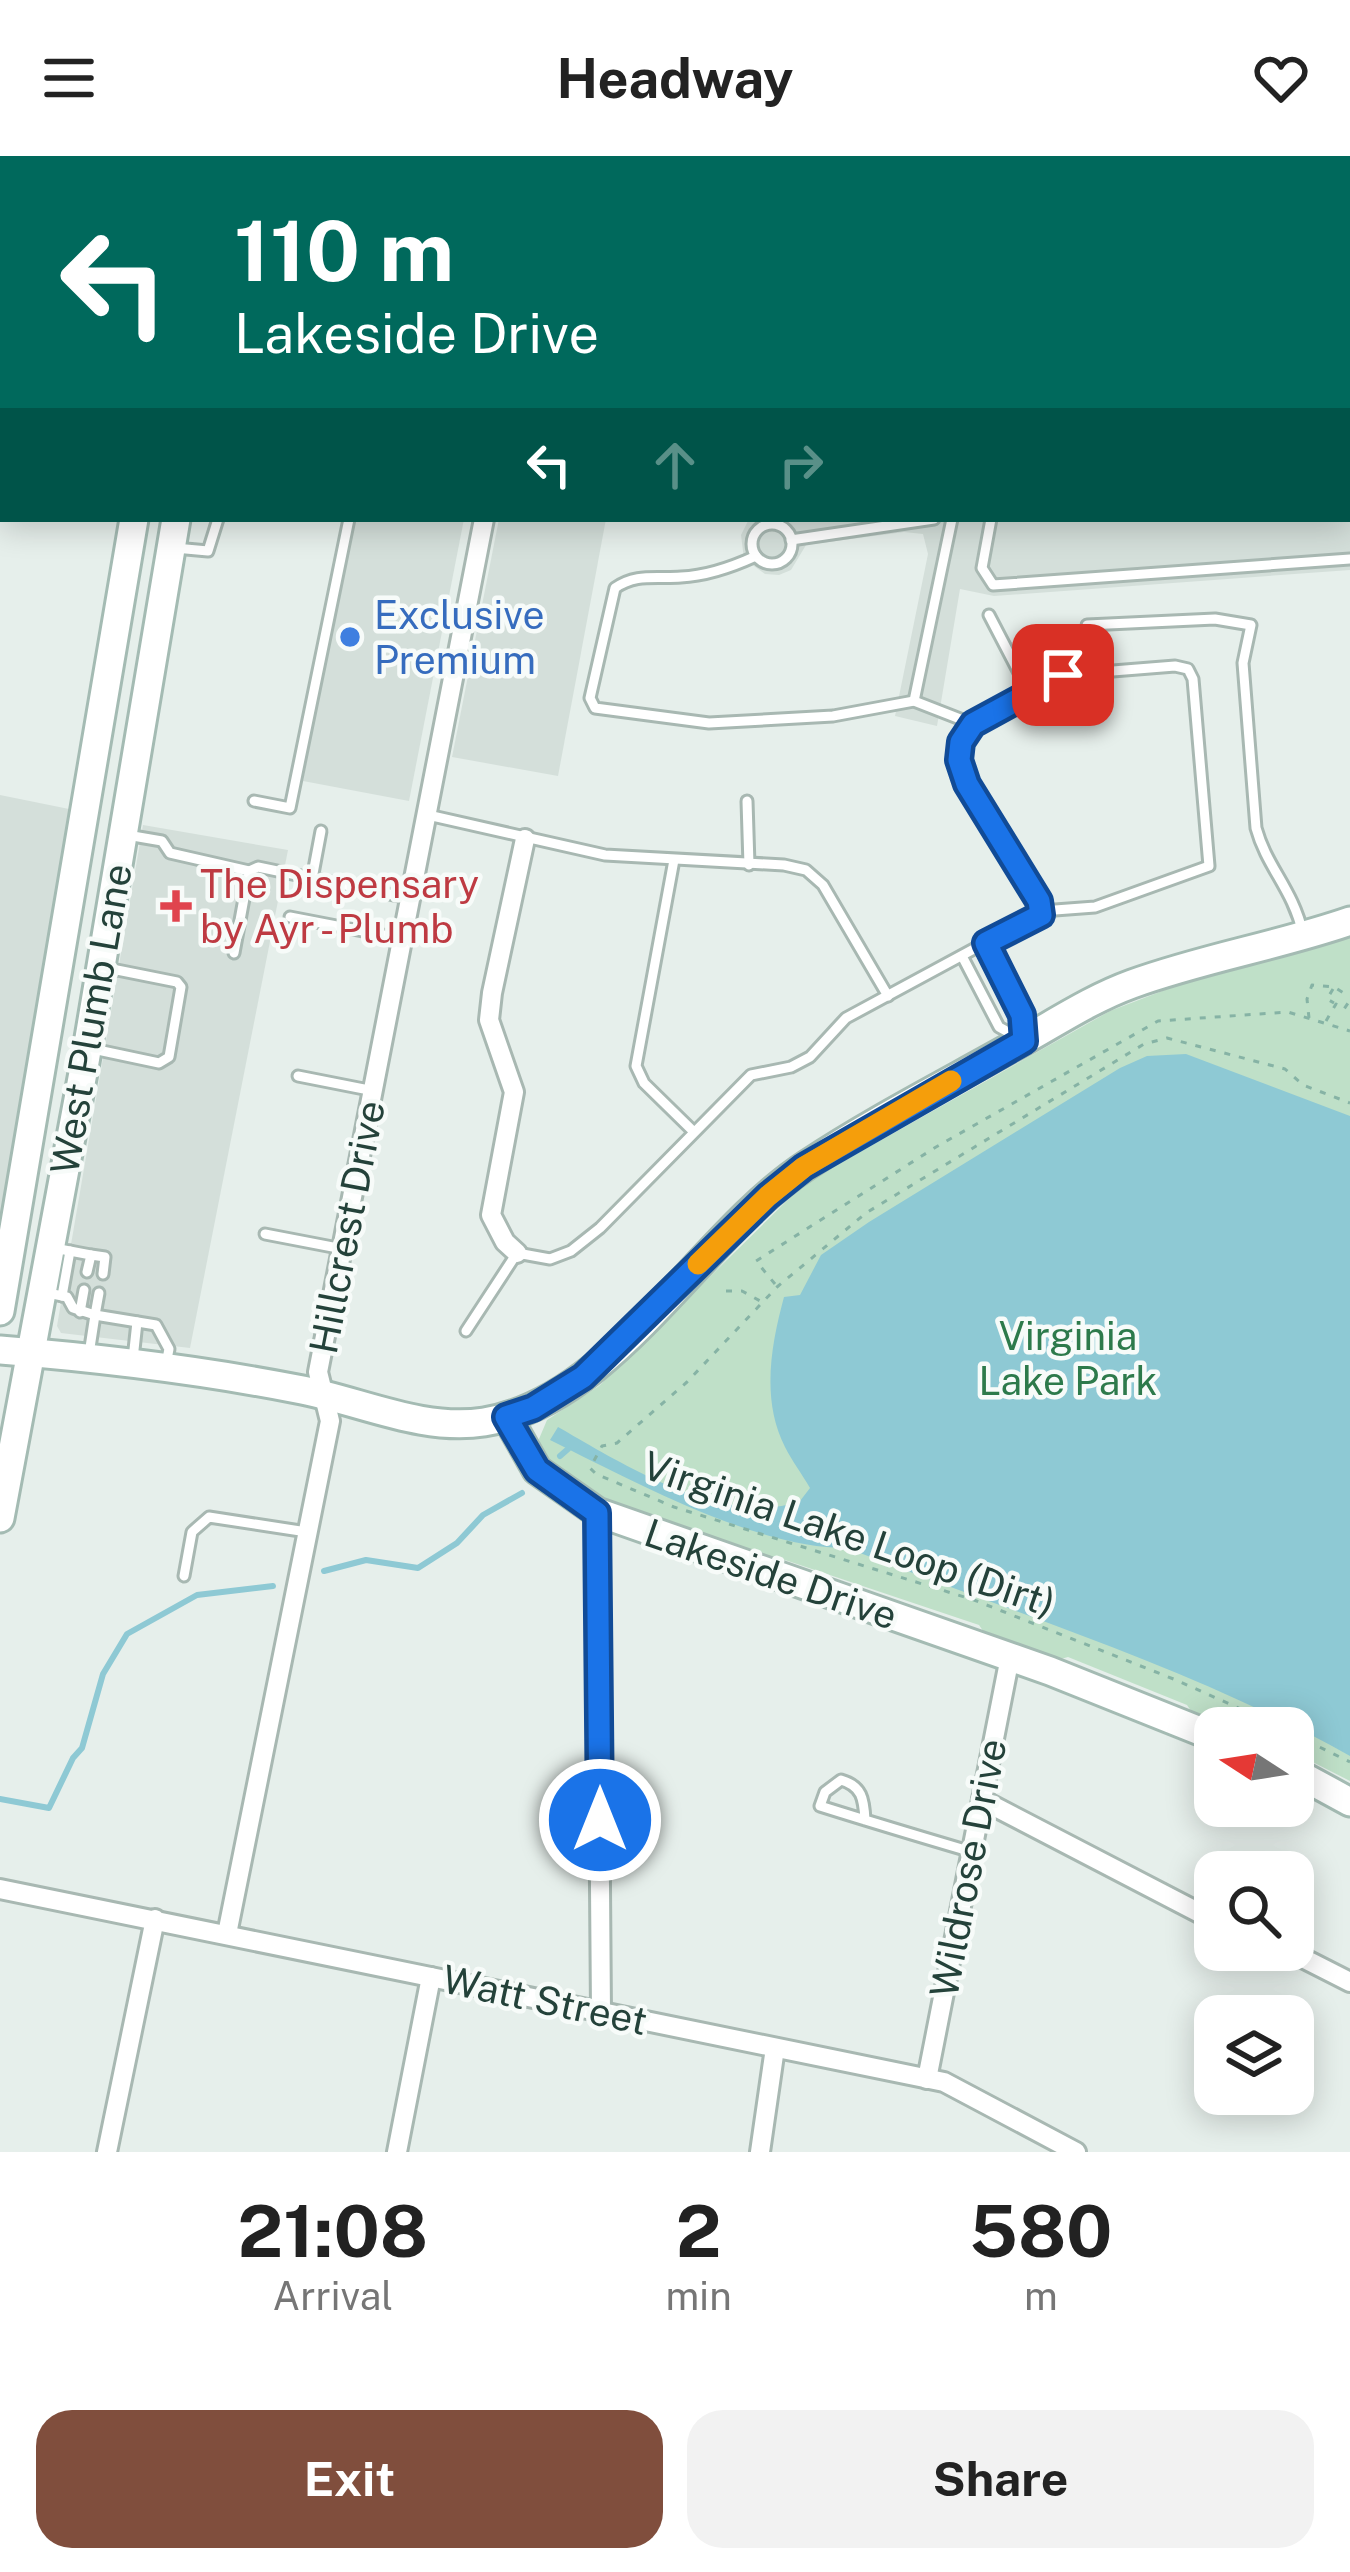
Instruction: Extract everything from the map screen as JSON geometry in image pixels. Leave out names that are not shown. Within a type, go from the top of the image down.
[{"type":"street","name":"West Plumb Lane","points":[[0,1311],[133,522]]},
{"type":"street","name":"West Plumb Lane","points":[[0,1518],[32,1353],[53,1294],[61,1249],[100,967],[175,522]]},
{"type":"street","name":"Hillcrest Drive","points":[[226,1934],[330,1421],[318,1372],[483,522]]},
{"type":"street","points":[[517,1253],[505,1242],[491,1215],[514,1092],[489,1020],[526,839]]},
{"type":"street","points":[[0,1350],[166,1368],[323,1394],[443,1423],[506,1417],[533,1408],[583,1377],[768,1196],[804,1167],[1062,1017],[1128,986],[1190,964],[1350,921]]},
{"type":"street","name":"Lakeside Drive","points":[[506,1417],[537,1470],[597,1513],[1010,1657],[1194,1729]]},
{"type":"street","points":[[597,1513],[601,2012]]},
{"type":"street","name":"Wildrose Drive","points":[[927,2079],[1010,1657]]},
{"type":"street","points":[[1314,1782],[1350,1802]]},
{"type":"street","points":[[982,1800],[1194,1910]]},
{"type":"street","name":"Watt Street","points":[[0,1888],[944,2082],[1076,2152]]},
{"type":"street","points":[[106,2152],[155,1919]]},
{"type":"street","points":[[1314,1964],[1350,1982]]},
{"type":"street","points":[[397,2152],[431,1977]]},
{"type":"street","points":[[760,2152],[775,2048]]},
{"type":"lane","points":[[171,548],[208,551],[217,522]]},
{"type":"lane","points":[[254,801],[290,808],[348,522]]},
{"type":"lane","points":[[776,522],[791,540],[790,553],[780,562],[767,563],[756,556],[752,544],[762,523],[776,522]]},
{"type":"lane","points":[[791,540],[914,522]]},
{"type":"lane","points":[[914,701],[951,522]]},
{"type":"lane","points":[[991,522],[982,568],[994,585],[1350,559]]},
{"type":"lane","points":[[756,556],[730,568],[685,577],[630,578],[615,588],[590,698],[595,708],[709,723],[833,716],[914,701],[969,728]]},
{"type":"lane","points":[[989,615],[1029,692]]},
{"type":"lane","points":[[1087,625],[1215,619],[1251,625],[1244,662],[1256,828],[1262,850],[1296,904],[1303,937]]},
{"type":"lane","points":[[466,1331],[517,1253],[550,1259],[571,1251],[600,1228],[751,1076],[791,1067],[810,1057],[846,1018],[1041,915],[1095,907],[1208,866],[1193,679],[1188,669],[1175,666],[1063,675],[969,728],[959,760],[967,784],[1039,901],[1041,915]]},
{"type":"lane","points":[[747,801],[749,865]]},
{"type":"lane","points":[[428,815],[605,855],[806,870],[824,885],[887,996]]},
{"type":"lane","points":[[312,879],[321,831]]},
{"type":"lane","points":[[122,834],[162,841],[170,853],[250,871],[258,868],[412,899]]},
{"type":"lane","points":[[674,860],[636,1066],[644,1083],[693,1131]]},
{"type":"lane","points":[[234,953],[250,871]]},
{"type":"lane","points":[[290,917],[404,938]]},
{"type":"lane","points":[[986,943],[1022,1015],[1024,1041]]},
{"type":"lane","points":[[962,956],[999,1027],[1024,1041]]},
{"type":"lane","points":[[88,1048],[164,1063],[169,1058],[181,987],[177,982],[100,967]]},
{"type":"lane","points":[[298,1076],[374,1091]]},
{"type":"lane","points":[[265,1234],[343,1249]]},
{"type":"lane","points":[[61,1249],[106,1257],[103,1274]]},
{"type":"lane","points":[[87,1272],[91,1255]]},
{"type":"lane","points":[[80,1312],[84,1290]]},
{"type":"lane","points":[[88,1360],[100,1293]]},
{"type":"lane","points":[[53,1294],[80,1312],[156,1324],[170,1349],[166,1368]]},
{"type":"lane","points":[[132,1364],[137,1322]]},
{"type":"lane","points":[[184,1576],[192,1532],[209,1517],[307,1532]]},
{"type":"lane","points":[[865,1820],[861,1794],[854,1784],[841,1780],[825,1792],[820,1806],[865,1820],[972,1852]]},
{"type":"path","points":[[1342,992],[1350,981]]},
{"type":"path","points":[[1309,1018],[1310,986],[1334,987],[1342,992],[1350,998],[1344,1009],[1327,999],[1334,987]]},
{"type":"path","points":[[1325,1023],[1336,1004]]},
{"type":"path","points":[[777,1287],[756,1261],[936,1147],[1158,1021],[1288,1012],[1350,1030]]},
{"type":"path","name":"Virginia Lake Loop (Dirt)","points":[[1236,1707],[974,1600],[674,1507],[596,1474],[591,1466],[600,1450],[617,1443],[687,1382],[777,1287],[866,1214],[1150,1041],[1167,1038],[1285,1070],[1303,1085],[1350,1103]]},
{"type":"path","points":[[726,1291],[742,1291],[762,1302]]},
{"type":"path","points":[[584,1472],[591,1466]]},
{"type":"path","points":[[1314,1744],[1350,1762]]},
{"type":"shaded area","points":[[350,522],[463,522],[409,801],[303,781]]},
{"type":"shaded area","points":[[498,522],[605,522],[558,776],[452,757]]},
{"type":"shaded area","points":[[748,522],[1350,522],[1350,570],[994,596],[960,589],[937,726],[895,716],[928,554],[923,534],[904,532],[806,545],[791,570],[779,575],[765,574],[744,559],[741,535]]},
{"type":"shaded area","points":[[0,795],[74,810],[0,1229]]},
{"type":"shaded area","points":[[143,825],[288,850],[190,1348],[61,1333],[57,1326]]},
{"type":"green space","name":"Virginia Lake Park","points":[[1350,938],[1350,1781],[1314,1763],[1314,1707],[1194,1707],[1194,1713],[1187,1705],[1068,1657],[1057,1660],[988,1638],[979,1625],[776,1557],[769,1563],[639,1515],[572,1479],[550,1459],[539,1439],[547,1420],[599,1386],[805,1183],[1110,1011],[1178,985]]},
{"type":"water","name":"Virginia Lake Park","points":[[1186,1054],[1350,1116],[1350,1756],[1314,1737],[1314,1707],[1254,1707],[1166,1668],[847,1548],[811,1545],[734,1525],[550,1440],[558,1427],[642,1474],[707,1499],[771,1507],[800,1501],[810,1488],[778,1429],[771,1392],[772,1353],[784,1297],[800,1295],[821,1255],[869,1222],[1147,1056]]},
{"type":"waterway","points":[[560,1456],[568,1449]]},
{"type":"waterway","points":[[324,1571],[366,1560],[418,1568],[457,1543],[483,1515],[522,1493]]},
{"type":"waterway","points":[[0,1799],[49,1808],[82,1748],[103,1674],[127,1634],[197,1595],[273,1586]]},
{"type":"slow traffic","points":[[698,1264],[804,1167],[951,1081]]},
{"type":"place","name":"Exclusive Premium","points":[[350,637]]},
{"type":"place","name":"The Dispensary by Ayr - Plumb","points":[[176,906]]},
{"type":"route","points":[[600,1820],[597,1513],[537,1470],[506,1417],[533,1408],[583,1377],[768,1196],[804,1167],[1024,1041],[1022,1015],[986,943],[1041,915],[1039,901],[967,784],[959,760],[961,742],[973,724],[1063,675]]}]
